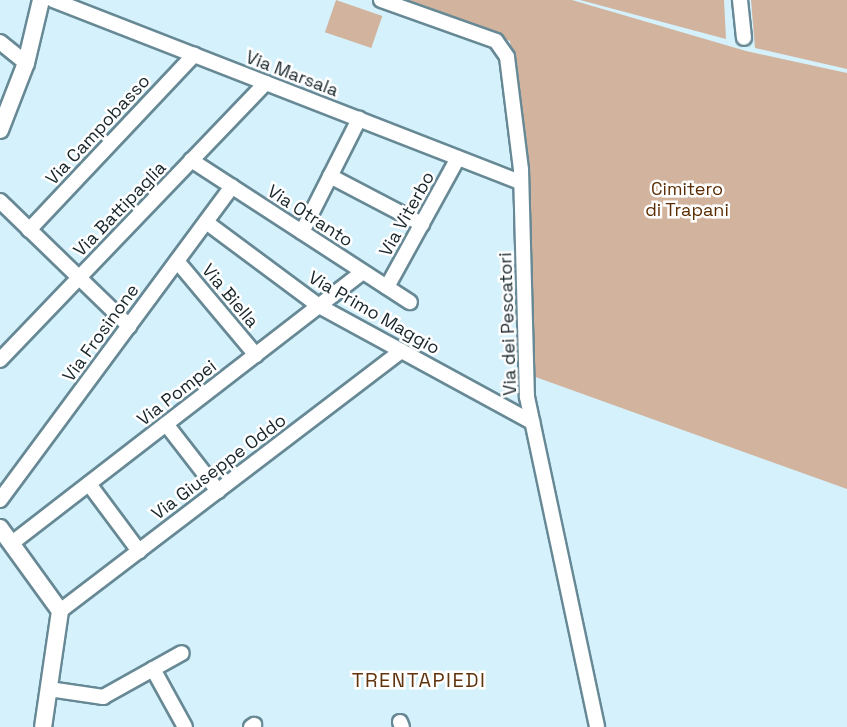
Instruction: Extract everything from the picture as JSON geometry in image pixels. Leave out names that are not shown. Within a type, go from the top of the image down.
[{"type":"street","points":[[0,130],[26,63],[41,0]]},
{"type":"street","name":"Via Marsala","points":[[53,0],[518,181]]},
{"type":"street","name":"Via dei Pescatori","points":[[381,0],[496,41],[504,49],[521,170],[518,181],[524,373],[532,422],[597,727]]},
{"type":"street","points":[[740,0],[744,38]]},
{"type":"street","points":[[0,42],[26,63]]},
{"type":"street","name":"Via Campobasso","points":[[29,230],[194,55]]},
{"type":"street","name":"Via Battipaglia","points":[[0,360],[266,83]]},
{"type":"street","points":[[302,232],[359,119]]},
{"type":"street","name":"Via Viterbo","points":[[387,287],[458,158]]},
{"type":"street","name":"Via Otranto","points":[[191,160],[410,302]]},
{"type":"street","points":[[330,176],[422,224]]},
{"type":"street","name":"Via Frosinone","points":[[0,500],[232,187]]},
{"type":"street","points":[[0,201],[129,326]]},
{"type":"street","name":"Via Primo Maggio","points":[[206,222],[319,306],[532,422]]},
{"type":"street","name":"Via Biella","points":[[177,261],[256,355]]},
{"type":"street","name":"Via Pompei","points":[[12,543],[363,272]]},
{"type":"street","name":"Via Giuseppe Oddo","points":[[60,611],[400,351]]},
{"type":"street","points":[[166,424],[218,491]]},
{"type":"street","points":[[89,484],[139,551]]},
{"type":"street","points":[[0,528],[60,611],[43,727]]},
{"type":"street","points":[[49,689],[102,697],[183,653]]},
{"type":"street","points":[[153,669],[185,727]]},
{"type":"green space","points":[[336,0],[382,16],[371,48],[325,32]]},
{"type":"green space","name":"Cimitero di Trapani","points":[[394,0],[572,0],[746,51],[847,73],[847,489],[530,375],[530,226],[510,41]]},
{"type":"green space","points":[[580,0],[724,0],[726,39]]},
{"type":"green space","points":[[751,0],[847,0],[847,69],[755,48]]},
{"type":"district","name":"TRENTAPIEDI","points":[[419,680]]}]
